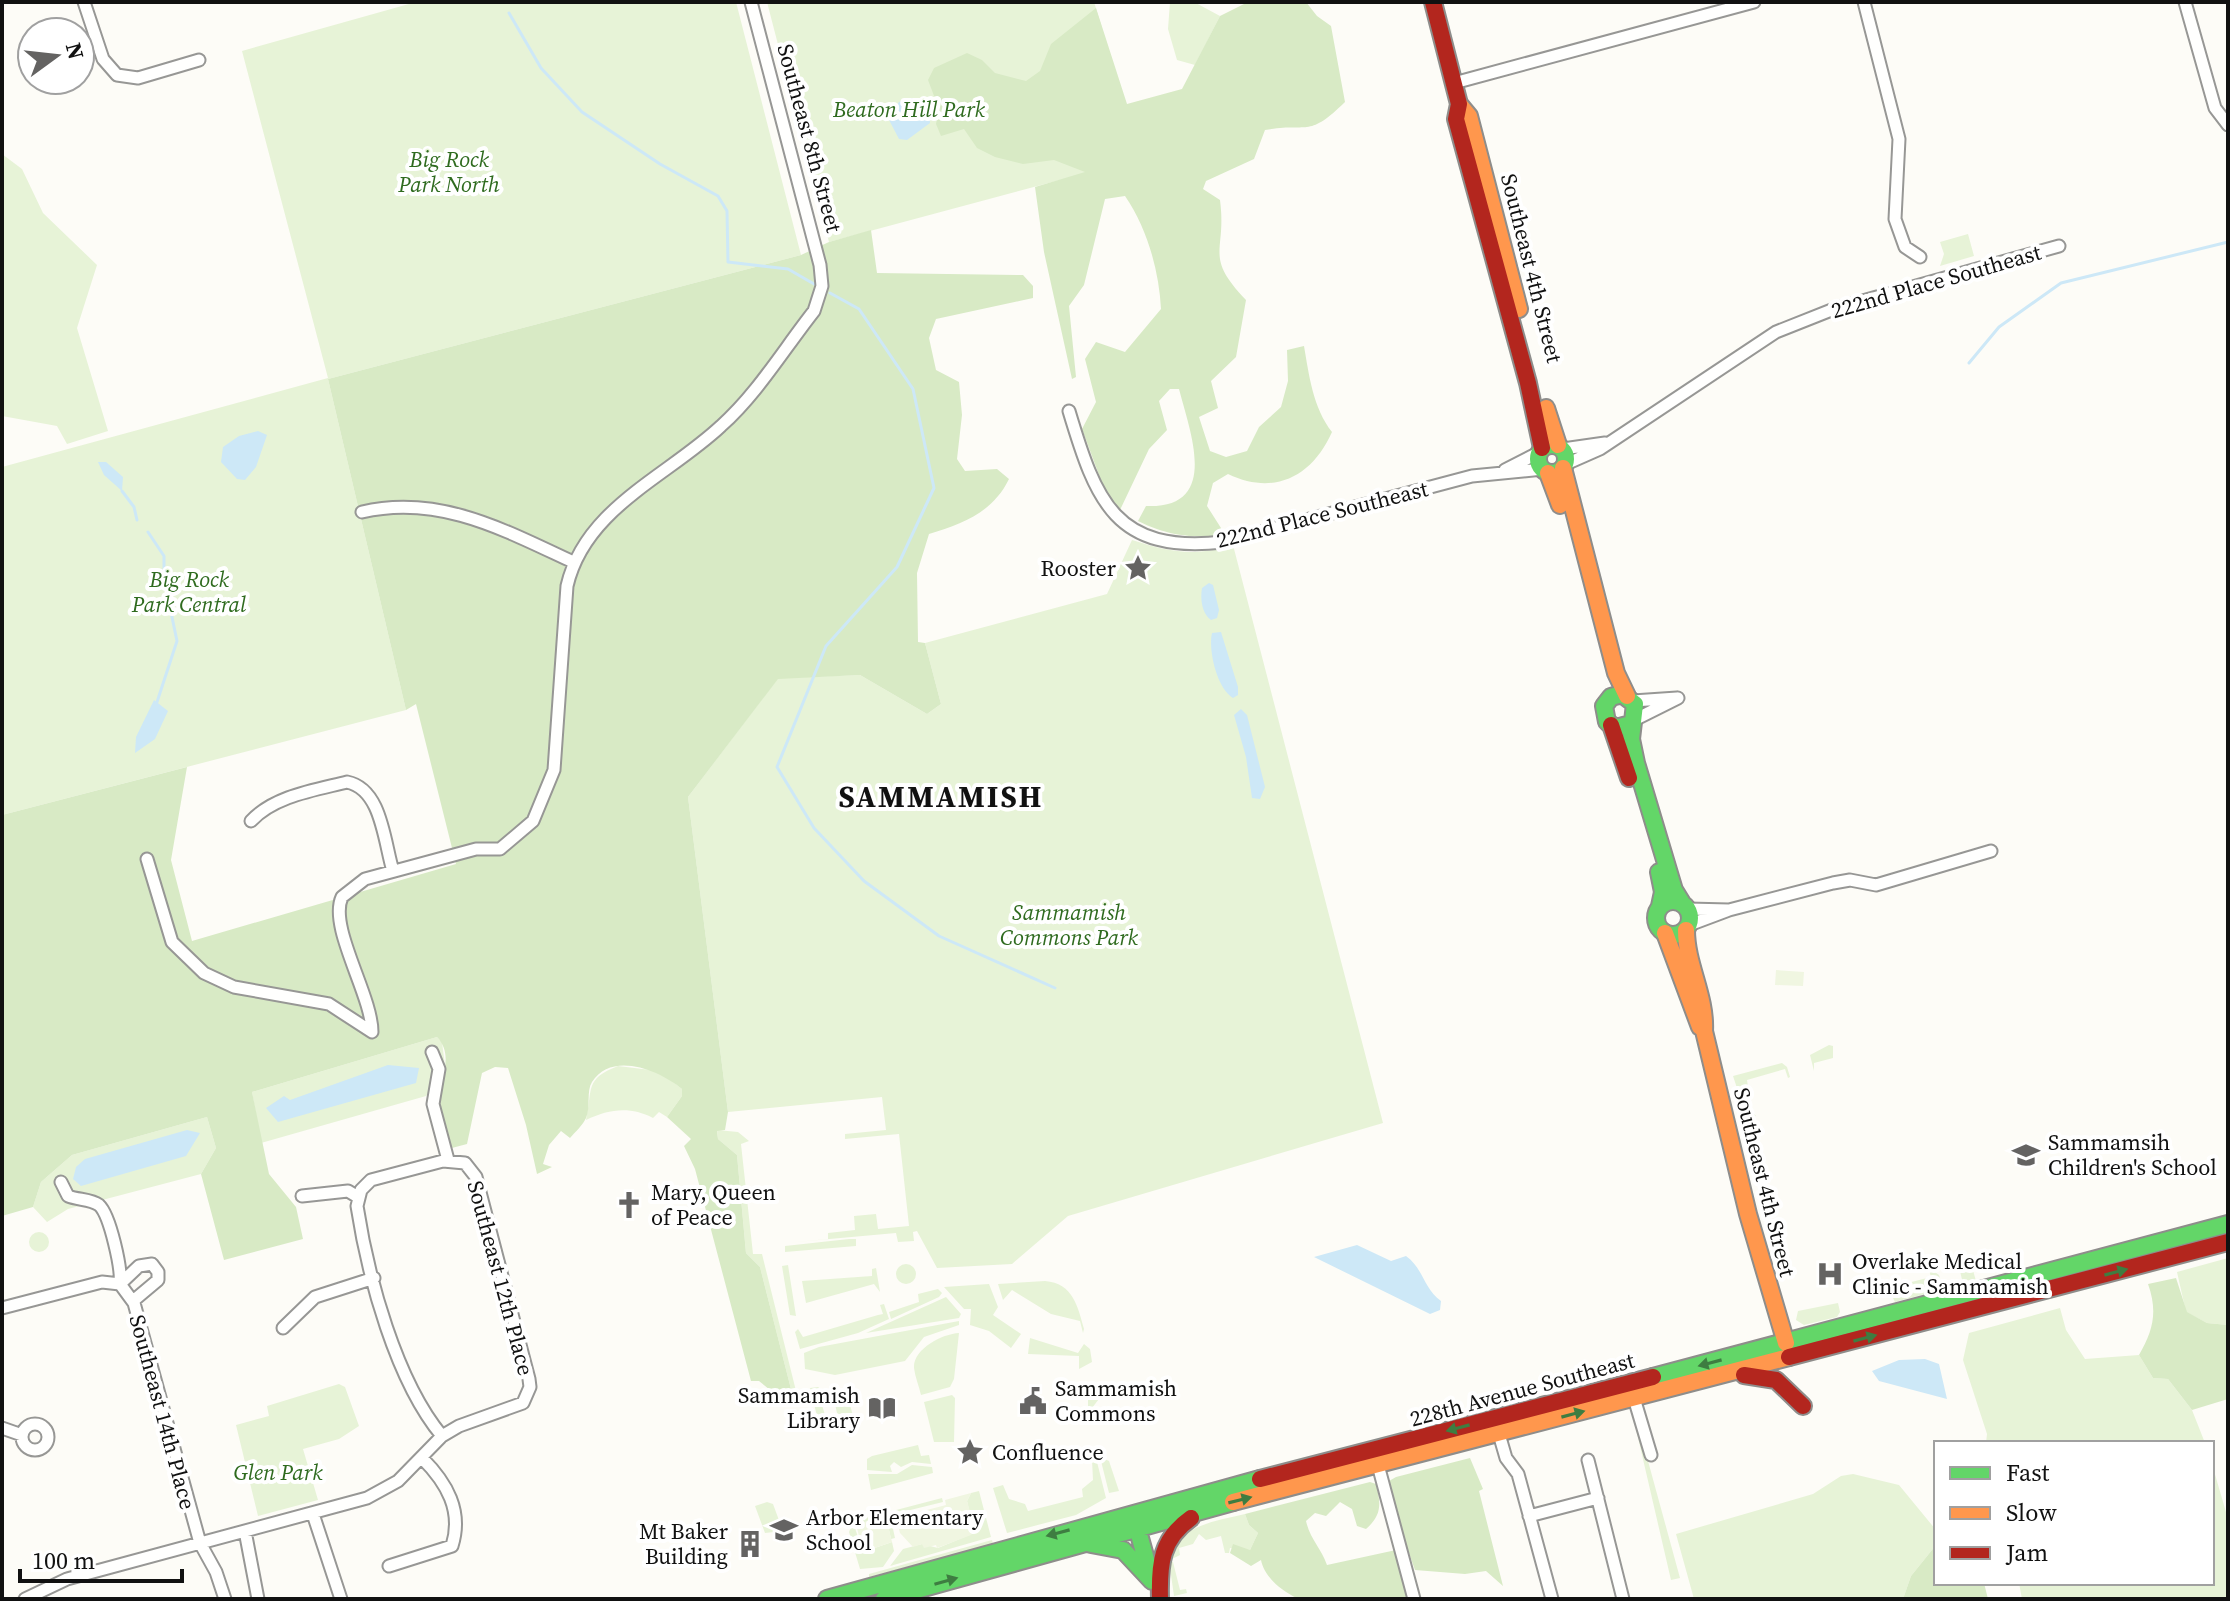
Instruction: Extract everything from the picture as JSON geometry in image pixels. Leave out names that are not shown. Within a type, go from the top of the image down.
[{"type":"main road","name":"Southeast 4th Street","points":[[1433,2],[1459,104],[1469,116],[1607,674],[1607,700]]},
{"type":"main road","name":"Southeast 4th Street","points":[[1553,459],[1565,486],[1616,673],[1630,698]]},
{"type":"main road","points":[[1611,725],[1621,728],[1633,721],[1630,698],[1616,694],[1607,700],[1604,717],[1611,725],[1661,879],[1656,923],[1665,933],[1675,935],[1686,917],[1669,901],[1660,906]]},
{"type":"main road","name":"Southeast 4th Street","points":[[1633,721],[1635,761],[1674,890],[1686,917],[1686,962],[1699,993],[1706,1020],[1704,1031],[1748,1214],[1786,1343]]},
{"type":"main road","name":"Southeast 4th Street","points":[[1665,933],[1696,1022],[1704,1031]]},
{"type":"main road","name":"228th Avenue Southeast","points":[[827,1599],[1135,1520],[2228,1224]]},
{"type":"main road","name":"228th Avenue Southeast","points":[[884,1599],[1065,1546],[1135,1520],[1205,1509],[1378,1465],[2228,1242]]},
{"type":"main road","points":[[1702,1380],[1762,1375],[1776,1380],[1803,1406]]},
{"type":"main road","points":[[1159,1599],[1159,1560],[1166,1538],[1178,1526],[1205,1509]]},
{"type":"main road","points":[[1135,1520],[1159,1599]]},
{"type":"main road","points":[[1065,1546],[1099,1544],[1118,1548],[1129,1554],[1152,1581]]},
{"type":"street","points":[[84,2],[103,59],[117,75],[138,78],[199,60]]},
{"type":"street","name":"Southeast 8th Street","points":[[573,562],[599,528],[634,492],[732,416],[814,311],[822,286],[820,265],[751,2]]},
{"type":"street","points":[[1454,83],[1754,2]]},
{"type":"street","points":[[1864,2],[1898,130],[1895,219],[1905,247],[1920,257]]},
{"type":"street","points":[[2185,2],[2211,99],[2228,125]]},
{"type":"street","name":"222nd Place Southeast","points":[[1069,411],[1095,489],[1125,524],[1145,535],[1180,544],[1223,542],[1610,443],[1752,346],[1788,327],[1834,309],[2059,246]]},
{"type":"street","points":[[147,859],[172,942],[204,973],[234,987],[329,1004],[372,1032],[366,1000],[340,921],[339,903],[365,879],[476,849],[500,849],[533,821],[554,770],[567,586],[573,562],[469,516],[443,509],[396,507],[362,512]]},
{"type":"street","points":[[1630,698],[1678,698],[1633,721]]},
{"type":"street","points":[[251,821],[264,807],[286,799],[347,782],[361,786],[373,799],[393,871]]},
{"type":"street","points":[[1686,917],[1725,914],[1729,910],[1850,880],[1876,885],[1991,851]]},
{"type":"street","points":[[25,1599],[67,1579],[313,1514],[383,1490],[422,1458],[442,1436],[425,1412],[398,1356],[358,1214],[359,1194],[376,1178],[448,1160],[433,1104],[439,1069],[432,1052]]},
{"type":"street","name":"Southeast 12th Place","points":[[442,1436],[468,1421],[517,1407],[528,1395],[529,1379],[476,1177],[465,1163],[448,1160]]},
{"type":"street","points":[[61,1182],[68,1196],[91,1201],[106,1215],[121,1273],[120,1284]]},
{"type":"street","points":[[302,1196],[348,1191],[359,1194]]},
{"type":"street","points":[[2,1308],[102,1282],[120,1284],[139,1266],[152,1264],[158,1272],[158,1280],[133,1301]]},
{"type":"street","points":[[283,1328],[315,1297],[374,1278]]},
{"type":"street","name":"Southeast 14th Place","points":[[120,1284],[133,1301],[200,1543],[216,1572],[225,1599]]},
{"type":"street","points":[[1634,1398],[1651,1455]]},
{"type":"street","points":[[2,1428],[22,1435]]},
{"type":"street","points":[[1499,1434],[1506,1458],[1518,1474],[1552,1599]]},
{"type":"street","points":[[389,1566],[452,1546],[458,1527],[442,1478],[422,1458]]},
{"type":"street","points":[[1588,1460],[1623,1599]]},
{"type":"street","points":[[1378,1465],[1414,1599]]},
{"type":"street","points":[[1529,1516],[1598,1498]]},
{"type":"street","points":[[313,1514],[341,1599]]},
{"type":"street","points":[[245,1531],[258,1599]]},
{"type":"green space","points":[[416,2],[736,2],[801,255],[328,379],[406,710],[2,815],[2,467],[328,378],[242,51]]},
{"type":"green space","name":"Beaton Hill Park","points":[[767,2],[1094,2],[1142,158],[829,242]]},
{"type":"green space","points":[[1170,2],[1194,2],[1220,16],[1195,65],[1177,60],[1168,29]]},
{"type":"green space","points":[[1248,2],[1306,2],[1317,16],[1331,26],[1345,102],[1315,125],[1265,130],[1254,159],[1206,181],[1203,189],[1220,200],[1221,263],[1246,300],[1236,357],[1211,381],[1218,408],[1199,417],[1210,451],[1226,457],[1247,451],[1259,427],[1281,407],[1288,381],[1287,350],[1304,346],[1316,402],[1332,432],[1314,461],[1290,478],[1261,483],[1228,474],[1213,483],[1207,506],[1221,528],[1215,537],[1184,535],[1138,521],[1146,506],[1169,504],[1184,495],[1192,482],[1195,465],[1193,446],[1179,389],[1170,389],[1159,401],[1167,430],[1149,449],[1120,510],[1106,494],[1082,429],[1096,402],[1085,359],[1096,342],[1125,352],[1161,309],[1158,279],[1150,250],[1133,208],[1125,196],[1105,199],[1084,285],[1069,306],[1076,377],[1072,379],[1044,252],[1035,187],[1085,172],[1054,160],[1023,164],[995,157],[977,148],[964,129],[941,136],[936,124],[939,109],[928,80],[934,68],[967,53],[982,60],[995,73],[1026,81],[1040,71],[1051,44],[1096,8],[1127,104],[1182,89],[1220,16]]},
{"type":"green space","points":[[2,154],[22,169],[43,213],[97,265],[77,328],[108,431],[67,444],[57,426],[2,416]]},
{"type":"green space","points":[[871,230],[877,273],[1023,275],[1033,286],[1033,298],[936,319],[929,338],[936,370],[959,382],[962,415],[957,459],[965,471],[997,469],[1009,479],[995,500],[976,515],[929,534],[917,573],[918,642],[925,643],[941,704],[927,714],[860,675],[778,679],[688,797],[728,1112],[725,1130],[717,1131],[718,1139],[737,1155],[746,1253],[760,1267],[793,1397],[780,1398],[759,1381],[751,1381],[695,1169],[684,1146],[691,1139],[667,1117],[682,1096],[682,1089],[650,1070],[637,1067],[624,1065],[601,1072],[590,1086],[585,1121],[570,1138],[561,1131],[549,1145],[543,1164],[552,1167],[537,1174],[508,1068],[495,1067],[482,1073],[467,1144],[448,1149],[437,1110],[446,1062],[437,1037],[252,1092],[269,1174],[296,1207],[303,1239],[224,1260],[201,1174],[216,1148],[207,1117],[72,1155],[41,1182],[33,1207],[2,1216],[2,815],[187,767],[171,860],[192,941],[456,864],[416,704],[406,710],[328,379],[801,255],[829,242]]},
{"type":"green space","points":[[1968,234],[1974,256],[1940,266],[1944,254],[1940,242]]},
{"type":"green space","name":"Sammamish Commons Park","points":[[1132,540],[1182,552],[1233,545],[1383,1123],[1068,1216],[1012,1264],[937,1268],[917,1231],[913,1232],[914,1241],[898,1242],[896,1233],[785,1243],[828,1239],[828,1233],[855,1230],[854,1216],[876,1214],[878,1229],[909,1226],[899,1134],[845,1139],[845,1134],[886,1130],[882,1097],[728,1112],[688,797],[778,678],[860,675],[927,714],[941,704],[925,643],[1107,594]]},
{"type":"green space","points":[[1776,970],[1804,972],[1803,986],[1775,985]]},
{"type":"green space","points":[[437,1037],[442,1042],[446,1074],[426,1096],[261,1143],[252,1092]]},
{"type":"green space","points":[[1833,1046],[1833,1058],[1814,1063],[1814,1071],[1810,1055]]},
{"type":"green space","points":[[1782,1063],[1790,1077],[1785,1069],[1747,1080],[1748,1087],[1738,1091],[1733,1076]]},
{"type":"green space","points":[[618,1066],[659,1071],[682,1089],[682,1096],[667,1117],[659,1112],[653,1118],[620,1110],[586,1120],[592,1086],[600,1076]]},
{"type":"green space","points":[[1745,1092],[1749,1108],[1756,1116],[1749,1118],[1752,1132],[1749,1133],[1738,1094]]},
{"type":"green space","points":[[207,1117],[216,1148],[201,1174],[68,1209],[47,1222],[33,1207],[41,1182],[72,1155]]},
{"type":"green space","points":[[717,1130],[738,1132],[749,1141],[741,1144],[753,1254],[762,1254],[797,1395],[793,1397],[760,1267],[746,1253],[737,1155],[718,1139]]},
{"type":"green space","points":[[39,1232],[46,1235],[49,1242],[46,1249],[39,1252],[32,1249],[29,1242],[32,1235]]},
{"type":"green space","points":[[856,1239],[856,1246],[785,1252],[785,1246]]},
{"type":"green space","points":[[1969,1256],[1976,1281],[1963,1284],[1958,1262]]},
{"type":"green space","points":[[2228,1258],[2228,1325],[2207,1323],[2186,1312],[2177,1272]]},
{"type":"green space","points":[[902,1264],[910,1264],[916,1274],[910,1284],[902,1284],[896,1278],[896,1270]]},
{"type":"green space","points":[[788,1265],[796,1316],[790,1315],[782,1266]]},
{"type":"green space","points":[[1928,1267],[1939,1275],[1943,1289],[1895,1302],[1888,1288],[1931,1277]]},
{"type":"green space","points":[[876,1268],[880,1292],[874,1284],[806,1303],[802,1281],[872,1276],[872,1269]]},
{"type":"green space","points":[[2176,1278],[2187,1312],[2207,1323],[2228,1325],[2228,1399],[2192,1410],[2168,1379],[2153,1378],[2139,1355],[2152,1321],[2153,1304],[2148,1284]]},
{"type":"green space","points":[[1045,1281],[1068,1291],[1082,1321],[1083,1333],[1080,1321],[1051,1314],[1012,1290],[1003,1300],[998,1284]]},
{"type":"green space","points":[[989,1284],[998,1307],[993,1315],[1021,1334],[1011,1348],[989,1331],[970,1325],[971,1309],[964,1309],[944,1287]]},
{"type":"green space","points":[[938,1289],[942,1293],[939,1297],[891,1319],[889,1312],[919,1302],[918,1294]]},
{"type":"green space","points":[[946,1297],[961,1314],[959,1318],[866,1333]]},
{"type":"green space","points":[[1838,1303],[1840,1312],[1837,1317],[1804,1325],[1796,1320],[1798,1311]]},
{"type":"green space","points":[[884,1304],[889,1319],[858,1333],[800,1349],[795,1332],[798,1329],[803,1337],[883,1314],[880,1305]]},
{"type":"green space","points":[[2060,1308],[2066,1330],[2085,1359],[2139,1355],[2153,1378],[2168,1379],[2192,1410],[2204,1441],[1986,1441],[1987,1434],[1963,1360],[1969,1333]]},
{"type":"green space","points":[[959,1321],[959,1325],[924,1337],[905,1361],[835,1375],[805,1369],[804,1353],[819,1347]]},
{"type":"green space","points":[[959,1333],[954,1379],[950,1387],[921,1395],[914,1368],[918,1355],[937,1340]]},
{"type":"green space","points":[[1030,1338],[1078,1353],[1084,1344],[1090,1349],[1092,1362],[1079,1369],[1079,1356],[1028,1354]]},
{"type":"green space","points":[[1088,1382],[1096,1383],[1102,1395],[1092,1408],[1088,1408]]},
{"type":"green space","name":"Glen Park","points":[[339,1384],[345,1387],[359,1426],[339,1439],[303,1449],[318,1500],[258,1516],[236,1425],[269,1416],[267,1406]]},
{"type":"green space","points":[[810,1388],[822,1390],[820,1398],[827,1422],[819,1424]]},
{"type":"green space","points":[[838,1393],[847,1394],[855,1423],[837,1413],[834,1399]]},
{"type":"green space","points":[[952,1395],[955,1398],[954,1442],[934,1442],[924,1402]]},
{"type":"green space","points":[[1639,1428],[1680,1578],[1671,1580],[1636,1429]]},
{"type":"green space","points":[[918,1445],[921,1456],[929,1455],[931,1464],[912,1462],[901,1467],[894,1462],[890,1466],[892,1472],[867,1470],[867,1459],[872,1456]]},
{"type":"green space","points":[[1100,1457],[1109,1461],[1119,1491],[1109,1493]]},
{"type":"green space","points":[[1096,1458],[1106,1498],[1076,1515],[1007,1533],[993,1488],[1003,1485],[1009,1499],[1025,1504],[1028,1511],[1083,1497],[1082,1489],[1093,1480],[1092,1460]]},
{"type":"green space","points":[[1470,1458],[1483,1489],[1479,1491],[1503,1586],[1486,1571],[1465,1574],[1415,1570],[1391,1502],[1389,1481],[1396,1477]]},
{"type":"green space","points":[[912,1465],[932,1467],[933,1473],[871,1490],[868,1474],[897,1474]]},
{"type":"green space","points":[[2214,1471],[2228,1519],[2228,1595],[2224,1599],[2022,1599],[2019,1585],[2214,1585]]},
{"type":"green space","points":[[1853,1474],[1899,1485],[1934,1528],[1934,1547],[1911,1576],[1903,1599],[1694,1599],[1676,1534],[1813,1494],[1841,1476]]},
{"type":"green space","points":[[1370,1482],[1376,1484],[1379,1509],[1366,1529],[1357,1526],[1352,1509],[1340,1502],[1326,1516],[1315,1513],[1306,1521],[1308,1527],[1327,1565],[1396,1550],[1410,1599],[1297,1598],[1274,1582],[1261,1560],[1251,1566],[1230,1553],[1233,1544],[1250,1550],[1258,1533],[1249,1525],[1245,1514]]},
{"type":"green space","points":[[979,1491],[991,1537],[890,1566],[903,1549],[922,1544],[938,1548],[974,1533],[967,1501],[971,1493]]},
{"type":"green space","points":[[971,1493],[967,1501],[975,1529],[971,1535],[937,1548],[936,1545],[924,1548],[922,1544],[913,1547],[900,1533],[896,1518],[946,1505],[945,1500]]},
{"type":"green space","points":[[942,1498],[943,1502],[890,1515],[895,1538],[891,1539],[886,1517],[861,1523],[858,1520]]},
{"type":"green space","points":[[767,1502],[773,1504],[783,1531],[765,1533],[755,1506]]},
{"type":"green space","points":[[1245,1514],[1249,1525],[1258,1533],[1250,1550],[1230,1548],[1229,1553],[1225,1553],[1221,1536],[1206,1540],[1199,1534],[1193,1544],[1179,1548],[1180,1555],[1170,1560],[1180,1539],[1189,1532],[1211,1522]]},
{"type":"green space","points":[[886,1517],[892,1542],[863,1552],[856,1524]]},
{"type":"green space","points":[[853,1522],[863,1552],[892,1542],[894,1551],[883,1567],[860,1569],[849,1532]]},
{"type":"green space","points":[[992,1540],[993,1544],[869,1577],[869,1574]]},
{"type":"green space","points":[[1934,1547],[1934,1585],[1984,1585],[1988,1599],[1903,1599],[1911,1576]]},
{"type":"green space","points":[[1169,1561],[1173,1562],[1180,1590],[1186,1589],[1187,1593],[1174,1596]]},
{"type":"water","points":[[910,98],[921,100],[929,107],[930,123],[907,140],[899,139],[888,118],[899,102]]},
{"type":"water","points":[[258,431],[267,435],[256,467],[245,480],[237,479],[221,462],[223,447],[239,436]]},
{"type":"water","points":[[98,462],[106,462],[123,477],[122,491],[104,475]]},
{"type":"water","points":[[1209,583],[1213,585],[1219,610],[1217,618],[1211,620],[1204,610],[1201,597],[1202,588]]},
{"type":"water","points":[[1221,632],[1238,687],[1238,695],[1233,698],[1222,686],[1213,659],[1212,633]]},
{"type":"water","points":[[154,700],[168,711],[155,739],[135,753],[136,737]]},
{"type":"water","points":[[1241,709],[1247,715],[1265,787],[1260,799],[1252,798],[1246,757],[1234,715]]},
{"type":"water","points":[[388,1065],[419,1068],[416,1083],[278,1122],[266,1108],[284,1096],[290,1100]]},
{"type":"water","points":[[187,1130],[200,1133],[186,1156],[81,1186],[73,1179],[76,1167],[85,1159]]},
{"type":"water","points":[[1357,1245],[1391,1261],[1406,1256],[1441,1301],[1440,1310],[1430,1314],[1314,1257]]},
{"type":"water","points":[[1925,1359],[1939,1364],[1947,1399],[1879,1381],[1872,1371],[1899,1360]]},
{"type":"waterway","points":[[509,13],[541,68],[582,112],[660,164],[718,196],[727,211],[728,262],[788,269],[814,284]]},
{"type":"waterway","points":[[1969,363],[1999,327],[2061,283],[2228,242]]},
{"type":"waterway","points":[[830,293],[859,309],[913,389],[934,488],[897,567],[826,646],[777,767],[814,828],[864,881],[939,936],[1055,988]]},
{"type":"waterway","points":[[122,491],[134,507],[137,520]]},
{"type":"waterway","points":[[148,532],[164,556],[164,579],[177,641],[157,702]]},
{"type":"traffic: fast","points":[[1552,445],[1562,449],[1566,459],[1562,469],[1552,473],[1542,469],[1538,459],[1542,449],[1552,445]]},
{"type":"traffic: fast","points":[[1631,724],[1616,728],[1607,722],[1604,706],[1611,697],[1622,694],[1635,704],[1631,739],[1636,763],[1674,890],[1682,903]]},
{"type":"traffic: fast","points":[[1659,872],[1663,892],[1660,906]]},
{"type":"traffic: fast","points":[[1673,901],[1685,906],[1690,918],[1685,930],[1673,935],[1661,930],[1656,918],[1661,906],[1673,901]]},
{"type":"traffic: fast","points":[[1653,1377],[2228,1224]]},
{"type":"traffic: fast","points":[[827,1599],[1260,1479]]},
{"type":"traffic: fast","points":[[884,1599],[1233,1502]]},
{"type":"traffic: fast","points":[[1135,1520],[1150,1574]]},
{"type":"traffic: fast","points":[[1091,1544],[1123,1550],[1152,1581]]},
{"type":"traffic: slow","points":[[1459,104],[1469,116],[1519,309]]},
{"type":"traffic: slow","points":[[1546,408],[1558,445]]},
{"type":"traffic: slow","points":[[1563,468],[1616,673],[1627,696]]},
{"type":"traffic: slow","points":[[1548,473],[1560,505]]},
{"type":"traffic: slow","points":[[1686,930],[1689,956],[1702,1005],[1704,1031],[1748,1214],[1786,1343]]},
{"type":"traffic: slow","points":[[1665,933],[1700,1027]]},
{"type":"traffic: slow","points":[[1233,1502],[1789,1357]]},
{"type":"traffic: jam","points":[[1433,2],[1459,104],[1456,119],[1528,383],[1542,448]]},
{"type":"traffic: jam","points":[[1611,725],[1629,778]]},
{"type":"traffic: jam","points":[[1789,1357],[2228,1242]]},
{"type":"traffic: jam","points":[[1744,1375],[1776,1380],[1803,1406]]},
{"type":"traffic: jam","points":[[1260,1479],[1653,1377]]},
{"type":"traffic: jam","points":[[1160,1599],[1164,1553],[1173,1535],[1191,1518]]},
{"type":"place","name":"Rooster","points":[[1138,568]]},
{"type":"place","name":"Sammamsih Children's School","points":[[2026,1155]]},
{"type":"place","name":"Mary, Queen of Peace","points":[[629,1205]]},
{"type":"place","name":"Overlake Medical Clinic - Sammamish","points":[[1830,1274]]},
{"type":"place","name":"Sammamish Commons","points":[[1033,1401]]},
{"type":"place","name":"Sammamish Library","points":[[882,1408]]},
{"type":"place","name":"Confluence","points":[[970,1452]]},
{"type":"place","name":"Arbor Elementary School","points":[[784,1530]]},
{"type":"place","name":"Mt Baker Building","points":[[750,1544]]},
{"type":"district","name":"SAMMAMISH","points":[[941,797]]},
{"type":"park label","name":"Big Rock Park North","points":[[449,172]]},
{"type":"park label","name":"Big Rock Park Central","points":[[189,592]]}]
